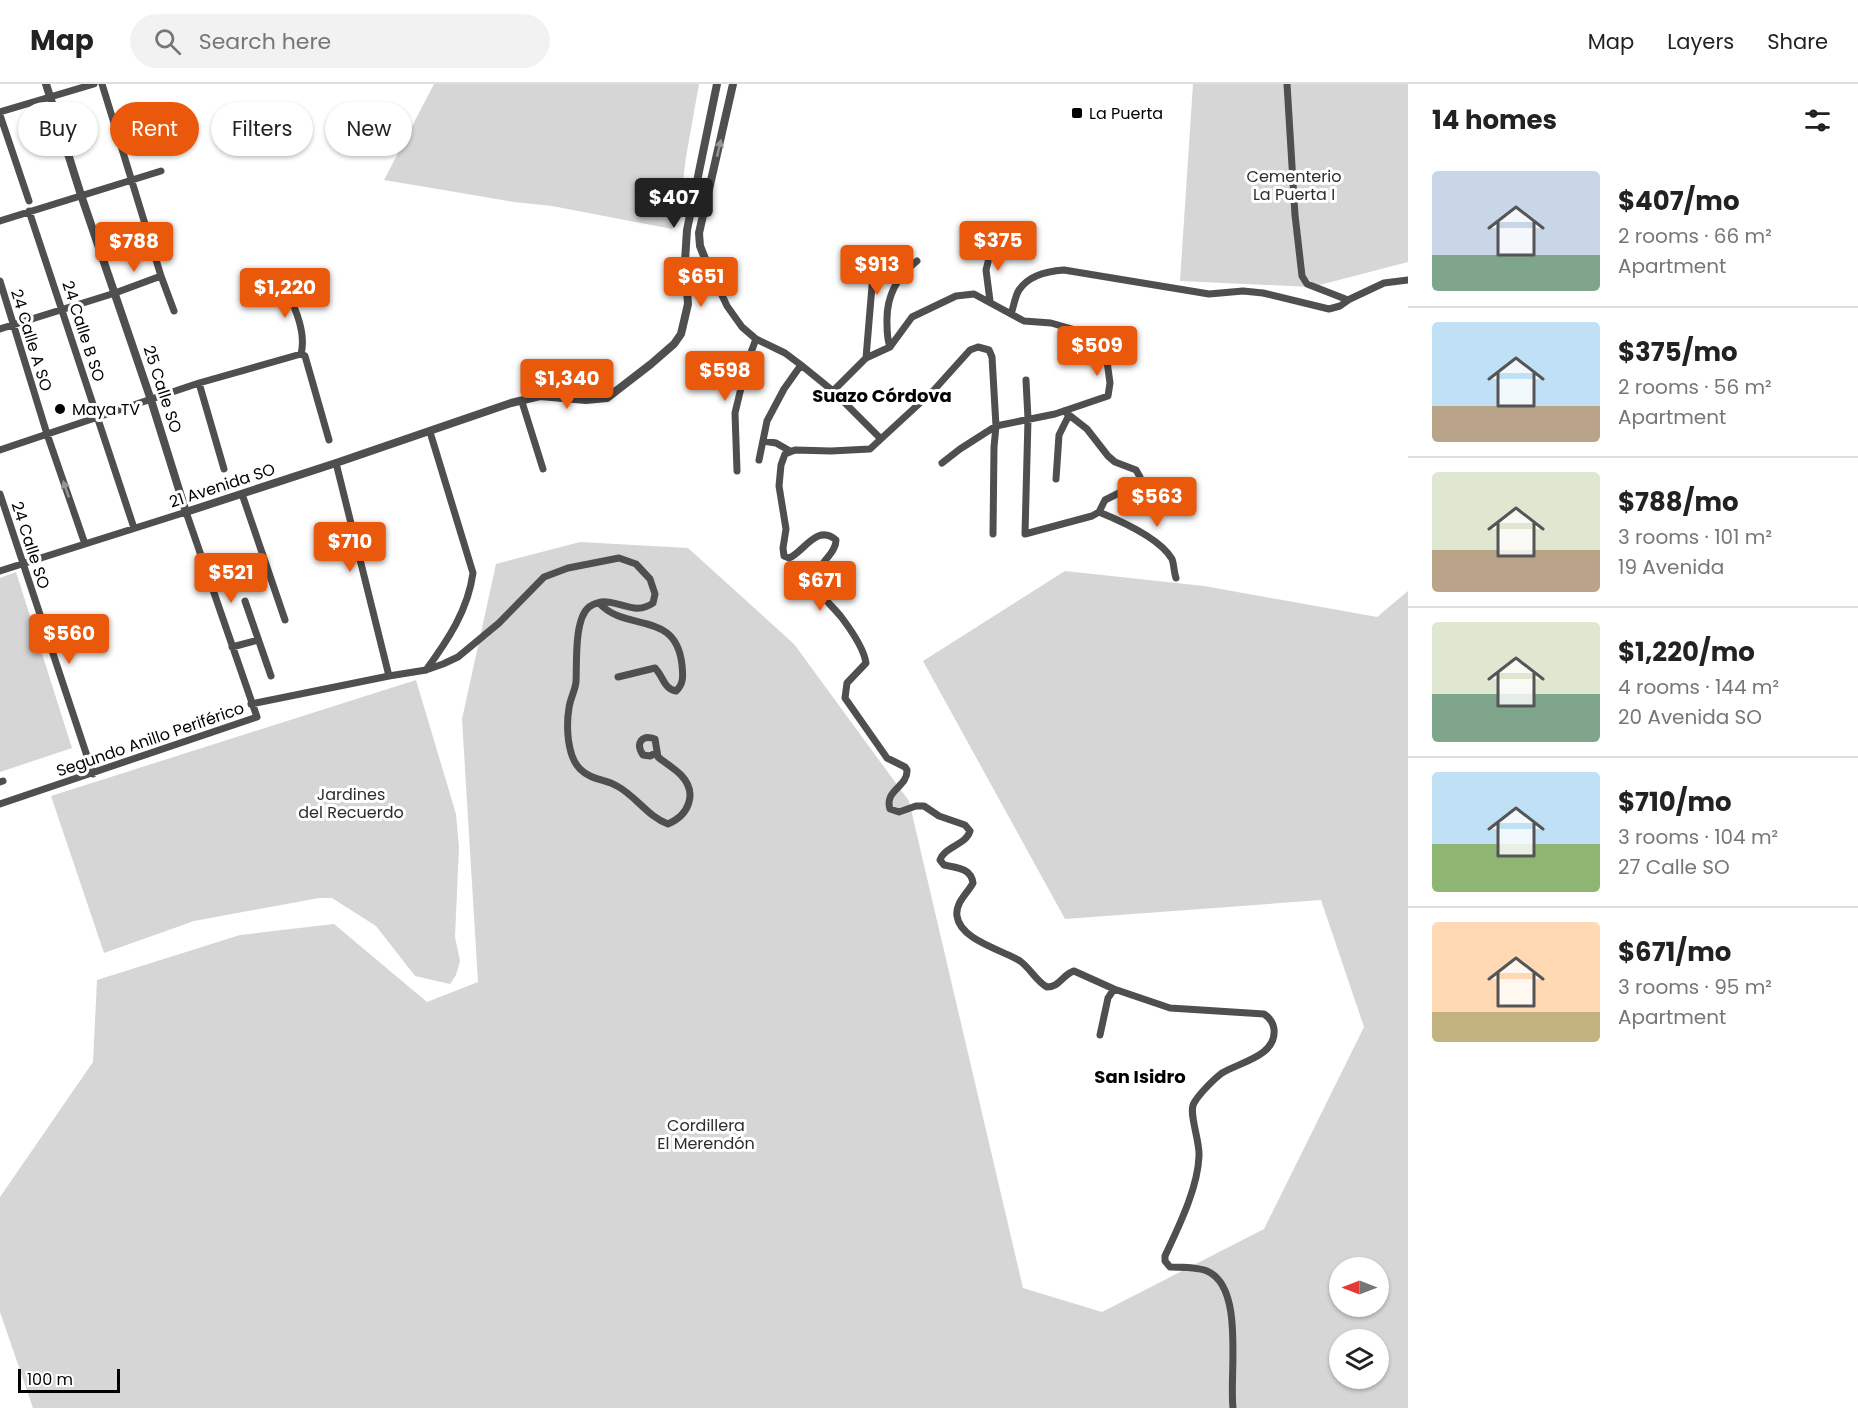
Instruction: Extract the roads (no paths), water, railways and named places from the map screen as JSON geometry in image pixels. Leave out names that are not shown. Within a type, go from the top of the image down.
[{"type":"street","name":"25 Calle SO","points":[[46,84],[251,704]]},
{"type":"street","points":[[28,201],[0,114],[94,84]]},
{"type":"street","points":[[102,84],[161,276],[174,311]]},
{"type":"street","points":[[706,261],[685,261],[686,243],[717,84]]},
{"type":"street","points":[[733,84],[699,233],[699,246],[727,306],[742,327],[756,339],[777,349],[801,365],[833,391],[880,438]]},
{"type":"street","points":[[1287,84],[1295,215],[1302,276],[1307,284],[1348,300]]},
{"type":"street","points":[[714,99],[729,103]]},
{"type":"street","points":[[0,221],[161,171]]},
{"type":"street","points":[[693,202],[705,205]]},
{"type":"street","name":"24 Calle B SO","points":[[29,211],[134,528]]},
{"type":"street","points":[[990,301],[986,270],[993,242]]},
{"type":"street","points":[[866,358],[875,250]]},
{"type":"street","name":"21 Avenida SO","points":[[22,563],[242,494],[511,403],[540,396],[586,400],[607,398],[631,381],[674,344],[681,334],[688,304],[685,261]]},
{"type":"street","points":[[890,347],[886,312],[888,300],[897,280],[906,268],[916,261]]},
{"type":"street","points":[[1011,314],[1020,289],[1035,276],[1050,271],[1064,270],[1209,294],[1243,291],[1263,293],[1329,309],[1340,306],[1384,283],[1408,280]]},
{"type":"street","points":[[0,329],[161,276]]},
{"type":"street","name":"24 Calle A SO","points":[[0,281],[47,434],[85,544]]},
{"type":"street","points":[[285,284],[297,315],[302,338],[299,354]]},
{"type":"street","points":[[833,391],[866,358],[890,347],[912,317],[956,296],[974,294],[1024,321],[1051,323],[1093,336],[1106,354],[1110,383],[1108,396],[1066,413],[996,426],[942,463]]},
{"type":"street","points":[[737,471],[735,413],[747,363],[756,339]]},
{"type":"street","points":[[763,441],[777,443],[790,451],[863,450],[874,446],[934,390],[963,356],[978,347],[989,350],[992,357],[996,426],[993,534]]},
{"type":"street","points":[[0,450],[152,399],[299,354],[304,356],[330,440]]},
{"type":"street","points":[[759,460],[772,411],[801,365]]},
{"type":"street","points":[[1026,380],[1028,419],[1025,534],[1072,522],[1099,512],[1105,500],[1137,484],[1140,477],[1136,470],[1115,462],[1108,456],[1087,429],[1066,413]]},
{"type":"street","points":[[199,384],[224,469]]},
{"type":"street","points":[[522,402],[543,469]]},
{"type":"street","points":[[1056,478],[1059,435],[1066,413]]},
{"type":"street","points":[[426,670],[457,626],[469,595],[473,573],[430,432]]},
{"type":"street","points":[[790,451],[782,459],[778,486],[786,529],[783,553],[786,557],[793,558],[809,541],[818,537],[829,535],[836,540],[835,546],[819,569],[818,586],[827,602],[842,618],[866,660],[865,667],[846,686],[844,692],[847,703],[887,758],[907,770],[905,781],[891,794],[890,809],[900,813],[916,806],[924,806],[939,816],[965,825],[970,831],[968,836],[940,857],[944,866],[965,870],[973,880],[958,907],[957,919],[960,925],[968,934],[1020,961],[1037,976],[1044,986],[1055,986],[1068,973],[1074,971],[1113,989],[1170,1008],[1264,1014],[1273,1023],[1272,1043],[1265,1051],[1220,1075],[1192,1106],[1191,1114],[1198,1135],[1199,1159],[1183,1216],[1165,1256],[1165,1261],[1170,1267],[1207,1270],[1225,1287],[1229,1296],[1234,1355],[1233,1408]]},
{"type":"street","points":[[336,463],[389,676]]},
{"type":"street","name":"24 Calle SO","points":[[0,494],[93,774]]},
{"type":"street","points":[[242,494],[285,620]]},
{"type":"street","points":[[1099,512],[1144,534],[1157,544],[1172,559],[1176,578]]},
{"type":"street","name":"Segundo Anillo Periférico","points":[[0,804],[256,719],[251,704],[426,670],[443,664],[458,657],[499,624],[544,577],[568,568],[619,558],[636,564],[650,579],[654,589],[654,603],[646,609],[638,610],[611,601],[599,603]]},
{"type":"street","points":[[0,571],[22,563]]},
{"type":"street","points":[[245,601],[255,641],[271,676]]},
{"type":"street","points":[[618,677],[655,668],[670,690],[676,691],[683,677],[681,658],[677,644],[667,632],[655,625],[612,614],[599,603],[589,607],[582,615],[578,634],[576,686],[569,708],[571,753],[580,769],[596,780],[616,785],[657,820],[668,824],[678,820],[686,810],[690,802],[690,790],[682,776],[656,753]]},
{"type":"street","points":[[233,649],[250,645],[255,641]]},
{"type":"street","points":[[1100,1035],[1108,998],[1113,989]]},
{"type":"place","name":"La Puerta","points":[[1077,113]]},
{"type":"place","name":"Maya TV","points":[[60,409]]},
{"type":"district","name":"Suazo Córdova","points":[[882,396]]},
{"type":"district","name":"San Isidro","points":[[1140,1077]]},
{"type":"park label","name":"Cementerio La Puerta I","points":[[1294,185]]},
{"type":"park label","name":"Jardines del Recuerdo","points":[[351,803]]},
{"type":"park label","name":"Cordillera El Merendón","points":[[706,1134]]}]
